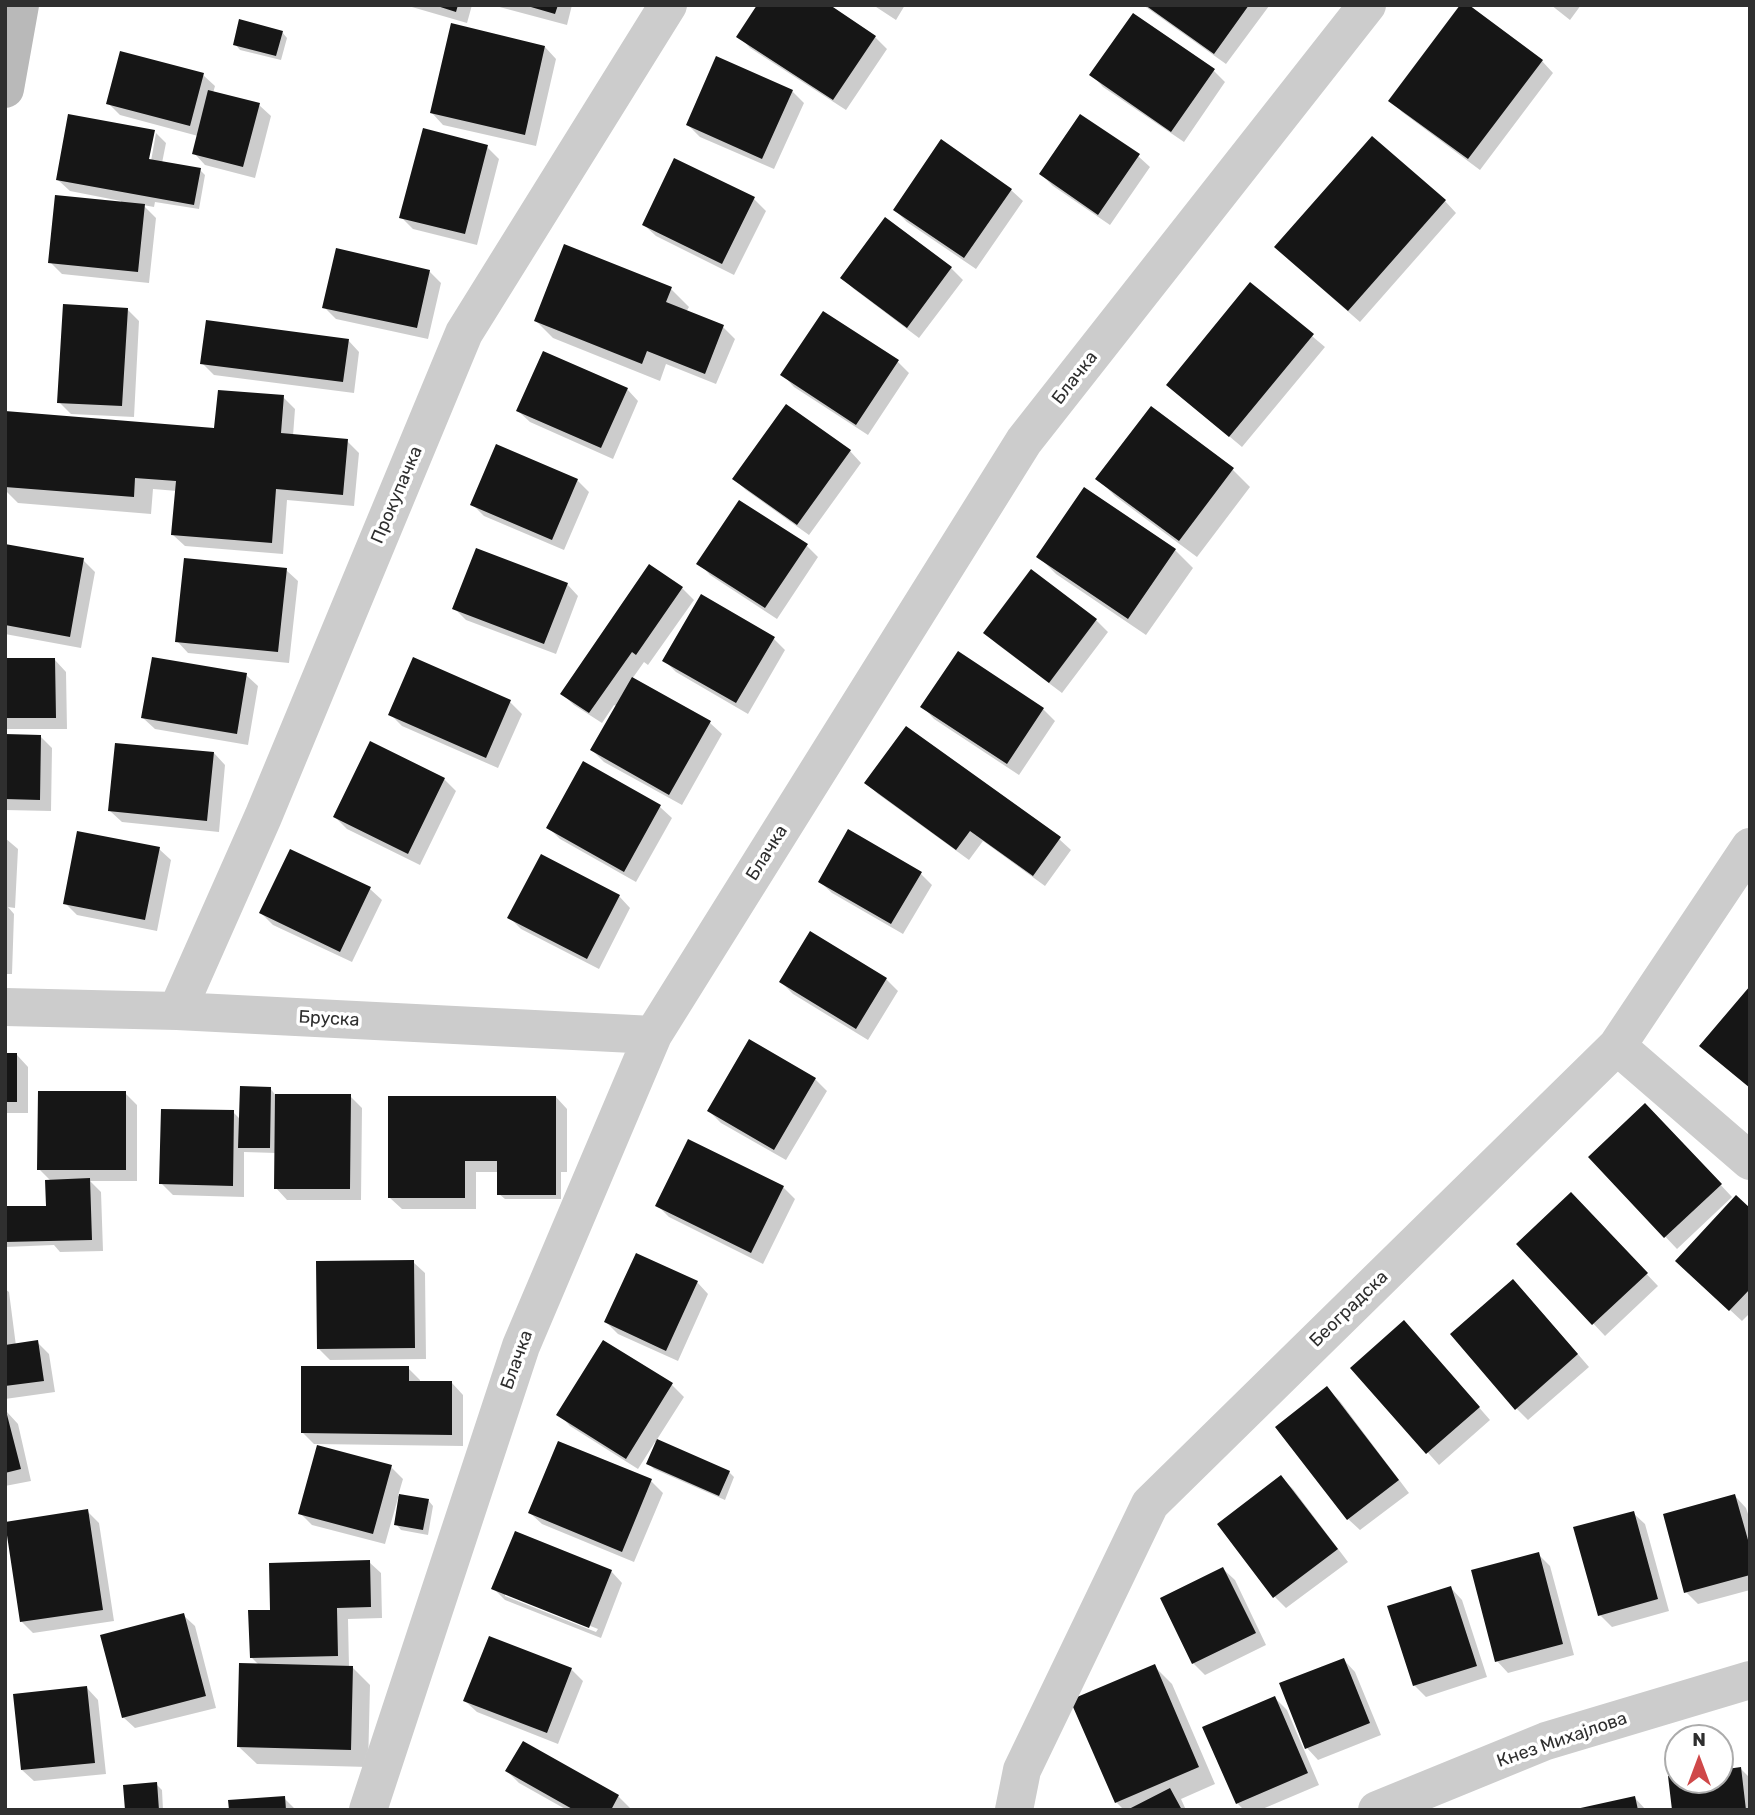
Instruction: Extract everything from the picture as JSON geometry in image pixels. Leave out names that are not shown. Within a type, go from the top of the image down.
[{"type":"street","points":[[5,89],[20,5]]},
{"type":"street","name":"Прокупачка","points":[[177,1011],[262,817],[464,333],[668,5]]},
{"type":"street","name":"Блачка","points":[[368,1810],[521,1346],[653,1035],[1024,442],[1367,5]]},
{"type":"street","name":"Београдска","points":[[1014,1810],[1022,1770],[1150,1504],[1617,1046],[1750,847]]},
{"type":"street","name":"Бруска","points":[[5,1007],[177,1011],[653,1035]]},
{"type":"street","points":[[1617,1046],[1750,1161]]},
{"type":"street","name":"Кнез Михајлова","points":[[1377,1810],[1546,1741],[1750,1680]]},
{"type":"building","points":[[434,5],[458,5],[456,12]]},
{"type":"building","points":[[524,5],[558,5],[555,14]]},
{"type":"building","points":[[757,5],[830,5],[876,36],[833,100],[736,37]]},
{"type":"building","points":[[1145,5],[1249,5],[1214,54]]},
{"type":"building","points":[[1460,5],[1469,5],[1543,60],[1468,159],[1388,101]]},
{"type":"building","points":[[1133,13],[1215,69],[1171,132],[1089,75]]},
{"type":"building","points":[[239,19],[283,31],[276,56],[233,45]]},
{"type":"building","points":[[451,23],[545,46],[525,135],[430,113]]},
{"type":"building","points":[[120,51],[204,73],[190,126],[106,104]]},
{"type":"building","points":[[716,56],[793,90],[762,159],[686,125]]},
{"type":"building","points":[[208,90],[260,103],[243,167],[192,154]]},
{"type":"building","points":[[68,114],[155,130],[149,159],[201,168],[194,205],[56,180]]},
{"type":"building","points":[[1080,114],[1140,154],[1098,215],[1039,174]]},
{"type":"building","points":[[423,128],[488,145],[465,234],[399,218]]},
{"type":"building","points":[[1372,136],[1446,200],[1348,311],[1274,247]]},
{"type":"building","points":[[941,139],[1012,189],[964,258],[893,210]]},
{"type":"building","points":[[674,158],[755,197],[722,264],[642,225]]},
{"type":"building","points":[[55,195],[145,204],[138,272],[48,263]]},
{"type":"building","points":[[885,217],[952,267],[907,328],[840,278]]},
{"type":"building","points":[[564,244],[672,287],[666,302],[724,325],[705,374],[647,351],[642,364],[534,321]]},
{"type":"building","points":[[336,248],[430,270],[417,328],[322,308]]},
{"type":"building","points":[[1250,282],[1314,334],[1229,437],[1166,385]]},
{"type":"building","points":[[63,304],[128,308],[122,406],[57,403]]},
{"type":"building","points":[[823,311],[899,360],[856,425],[780,375]]},
{"type":"building","points":[[206,320],[349,339],[343,382],[200,364]]},
{"type":"building","points":[[543,351],[628,388],[601,448],[516,411]]},
{"type":"building","points":[[218,390],[284,395],[281,433],[348,439],[343,495],[276,489],[272,543],[171,535],[176,481],[135,478],[134,497],[5,487],[5,411],[214,428]]},
{"type":"building","points":[[786,404],[851,450],[797,525],[732,479]]},
{"type":"building","points":[[1151,406],[1234,468],[1179,541],[1095,479]]},
{"type":"building","points":[[496,444],[578,479],[552,540],[470,505]]},
{"type":"building","points":[[1084,487],[1176,549],[1128,619],[1036,557]]},
{"type":"building","points":[[739,500],[808,544],[765,608],[696,564]]},
{"type":"building","points":[[5,544],[84,558],[70,637],[5,625]]},
{"type":"building","points":[[476,548],[568,583],[544,644],[452,609]]},
{"type":"building","points":[[184,558],[287,568],[278,652],[175,642]]},
{"type":"building","points":[[649,564],[683,587],[636,655],[632,652],[589,713],[560,694]]},
{"type":"building","points":[[1031,569],[1097,619],[1049,683],[983,633]]},
{"type":"building","points":[[701,594],[775,637],[736,703],[662,661]]},
{"type":"building","points":[[958,651],[1044,708],[1007,764],[920,707]]},
{"type":"building","points":[[152,657],[247,673],[237,734],[141,718]]},
{"type":"building","points":[[413,657],[511,700],[486,758],[388,715]]},
{"type":"building","points":[[5,658],[55,658],[56,718],[5,718]]},
{"type":"building","points":[[632,677],[711,721],[669,795],[590,750]]},
{"type":"building","points":[[906,726],[1061,837],[1033,876],[970,831],[956,850],[864,783]]},
{"type":"building","points":[[5,734],[41,735],[40,800],[5,799]]},
{"type":"building","points":[[370,741],[445,778],[408,854],[333,817]]},
{"type":"building","points":[[115,743],[214,752],[207,821],[108,811]]},
{"type":"building","points":[[583,761],[661,805],[624,872],[546,828]]},
{"type":"building","points":[[848,829],[922,872],[891,924],[818,882]]},
{"type":"building","points":[[77,831],[160,847],[145,920],[63,904]]},
{"type":"building","points":[[290,849],[371,887],[340,952],[259,913]]},
{"type":"building","points":[[541,854],[620,895],[587,959],[507,918]]},
{"type":"building","points":[[810,931],[887,978],[856,1029],[779,982]]},
{"type":"building","points":[[1750,986],[1750,1088],[1699,1046]]},
{"type":"building","points":[[749,1039],[816,1078],[774,1150],[707,1111]]},
{"type":"building","points":[[5,1053],[17,1053],[17,1102],[5,1102]]},
{"type":"building","points":[[240,1086],[271,1087],[270,1148],[238,1148]]},
{"type":"building","points":[[38,1091],[126,1091],[126,1170],[37,1170]]},
{"type":"building","points":[[275,1094],[351,1094],[350,1189],[274,1189]]},
{"type":"building","points":[[388,1096],[556,1096],[556,1195],[497,1195],[497,1161],[465,1161],[465,1198],[388,1198]]},
{"type":"building","points":[[1645,1103],[1722,1184],[1664,1238],[1588,1157]]},
{"type":"building","points":[[161,1109],[234,1110],[233,1186],[159,1184]]},
{"type":"building","points":[[688,1139],[784,1186],[751,1253],[655,1206]]},
{"type":"building","points":[[90,1178],[92,1240],[5,1242],[5,1206],[46,1206],[45,1180]]},
{"type":"building","points":[[1571,1192],[1648,1273],[1592,1325],[1516,1244]]},
{"type":"building","points":[[1736,1195],[1750,1208],[1750,1289],[1729,1311],[1675,1261]]},
{"type":"building","points":[[636,1253],[698,1281],[666,1351],[604,1322]]},
{"type":"building","points":[[414,1260],[415,1348],[317,1349],[316,1261]]},
{"type":"building","points":[[1513,1279],[1578,1354],[1515,1410],[1450,1334]]},
{"type":"building","points":[[1404,1320],[1480,1407],[1426,1454],[1350,1368]]},
{"type":"building","points":[[38,1340],[44,1381],[5,1386],[5,1345]]},
{"type":"building","points":[[603,1340],[673,1383],[626,1459],[556,1415]]},
{"type":"building","points":[[301,1366],[409,1366],[409,1381],[452,1381],[452,1435],[301,1433]]},
{"type":"building","points":[[1327,1386],[1399,1480],[1347,1520],[1275,1427]]},
{"type":"building","points":[[5,1407],[21,1469],[5,1473]]},
{"type":"building","points":[[657,1439],[730,1471],[719,1496],[646,1464]]},
{"type":"building","points":[[558,1441],[652,1479],[622,1552],[528,1513]]},
{"type":"building","points":[[317,1445],[392,1465],[373,1534],[298,1514]]},
{"type":"building","points":[[1281,1475],[1338,1549],[1273,1598],[1217,1524]]},
{"type":"building","points":[[399,1494],[429,1499],[423,1530],[394,1525]]},
{"type":"building","points":[[1735,1494],[1750,1547],[1750,1575],[1684,1593],[1663,1514]]},
{"type":"building","points":[[88,1509],[103,1610],[20,1622],[5,1522]]},
{"type":"building","points":[[1634,1511],[1658,1599],[1598,1616],[1573,1527]]},
{"type":"building","points":[[515,1531],[612,1570],[589,1628],[491,1589]]},
{"type":"building","points":[[1539,1552],[1563,1644],[1495,1662],[1471,1570]]},
{"type":"building","points":[[370,1560],[371,1607],[337,1608],[338,1656],[250,1658],[248,1610],[270,1610],[269,1563]]},
{"type":"building","points":[[1223,1567],[1256,1633],[1192,1664],[1160,1598]]},
{"type":"building","points":[[1451,1586],[1477,1666],[1413,1686],[1387,1606]]},
{"type":"building","points":[[184,1613],[206,1696],[122,1718],[100,1635]]},
{"type":"building","points":[[489,1636],[572,1668],[547,1733],[463,1701]]},
{"type":"building","points":[[1344,1658],[1370,1723],[1305,1749],[1279,1683]]},
{"type":"building","points":[[239,1663],[353,1666],[351,1750],[237,1747]]},
{"type":"building","points":[[1155,1664],[1199,1767],[1115,1803],[1070,1700]]},
{"type":"building","points":[[87,1686],[95,1763],[21,1770],[13,1694]]},
{"type":"building","points":[[1275,1696],[1308,1773],[1236,1804],[1202,1727]]},
{"type":"building","points":[[523,1741],[619,1795],[611,1810],[574,1810],[505,1771]]},
{"type":"building","points":[[1741,1767],[1746,1810],[1672,1810],[1670,1794],[1734,1794],[1734,1768]]},
{"type":"building","points":[[157,1782],[159,1810],[125,1810],[123,1785]]},
{"type":"building","points":[[1170,1788],[1182,1810],[1127,1810]]},
{"type":"building","points":[[285,1796],[286,1810],[229,1810],[228,1800]]},
{"type":"building","points":[[1635,1796],[1638,1810],[1576,1810],[1576,1809]]}]
